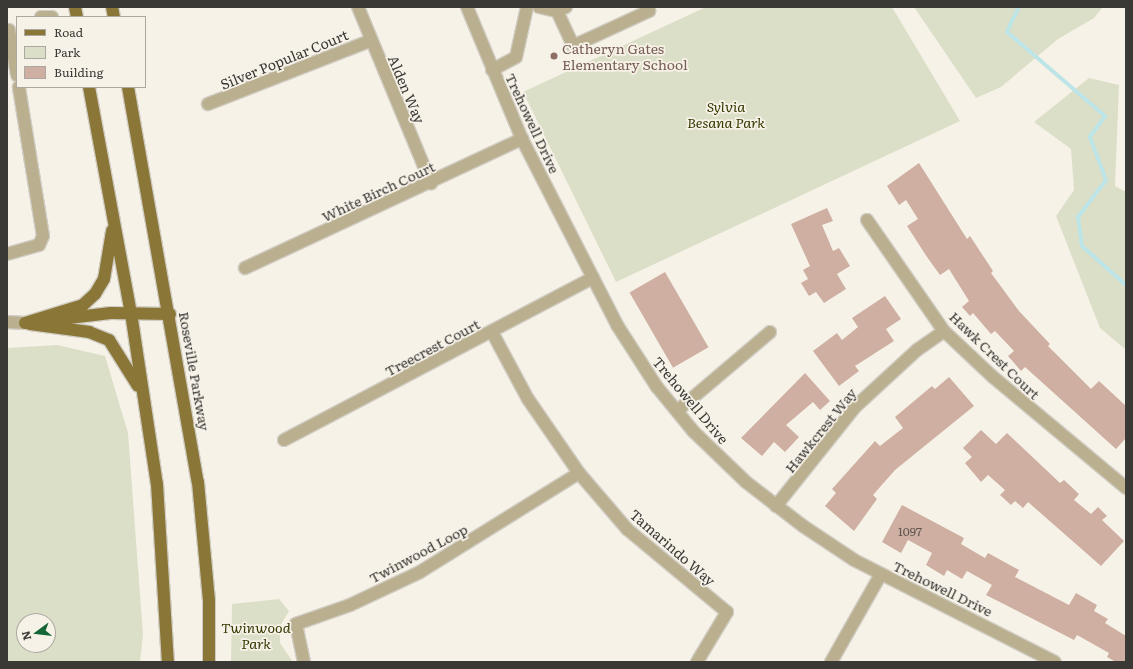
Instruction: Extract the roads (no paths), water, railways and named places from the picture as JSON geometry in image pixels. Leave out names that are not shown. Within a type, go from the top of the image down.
[{"type":"main road","points":[[89,88],[131,313],[160,507],[168,662]]},
{"type":"main road","name":"Roseville Parkway","points":[[128,88],[170,314],[198,482],[209,600],[209,662]]},
{"type":"main road","points":[[25,323],[83,305],[95,294],[104,279],[114,224]]},
{"type":"main road","points":[[25,323],[131,313],[170,314]]},
{"type":"main road","points":[[25,323],[89,332],[109,340],[142,392]]},
{"type":"street","name":"Alden Way","points":[[358,7],[370,41],[431,183]]},
{"type":"street","name":"Trehowell Drive","points":[[467,7],[522,139],[593,278],[640,362],[677,411],[720,458],[776,506],[854,560],[1055,662]]},
{"type":"street","points":[[492,70],[516,57],[527,7]]},
{"type":"street","points":[[539,7],[561,9],[573,46],[649,11],[647,7]]},
{"type":"street","points":[[11,25],[10,53],[16,71]]},
{"type":"street","name":"Silver Popular Court","points":[[208,104],[370,41]]},
{"type":"street","points":[[7,254],[39,245],[43,236],[19,88]]},
{"type":"street","name":"White Birch Court","points":[[245,268],[431,183],[522,139]]},
{"type":"street","name":"Hawk Crest Court","points":[[867,220],[944,331],[998,382],[1126,488]]},
{"type":"street","name":"Treecrest Court","points":[[284,440],[593,278]]},
{"type":"street","points":[[7,322],[25,323]]},
{"type":"street","name":"Hawkcrest Way","points":[[776,506],[855,407],[917,350],[944,331]]},
{"type":"street","name":"Tamarindo Way","points":[[492,332],[528,399],[578,473],[626,529],[727,612],[697,662]]},
{"type":"street","points":[[677,411],[770,332]]},
{"type":"street","name":"Twinwood Loop","points":[[304,662],[296,624],[350,605],[420,572],[578,473]]},
{"type":"street","points":[[831,662],[881,574]]},
{"type":"waterway","points":[[1019,7],[1007,32],[1105,116],[1090,137],[1106,180],[1078,217],[1082,246],[1126,285]]},
{"type":"place","name":"Catheryn Gates Elementary School","points":[[554,56]]},
{"type":"park label","name":"Sylvia Besana Park","points":[[726,114]]},
{"type":"park label","name":"Twinwood Park","points":[[256,636]]}]
